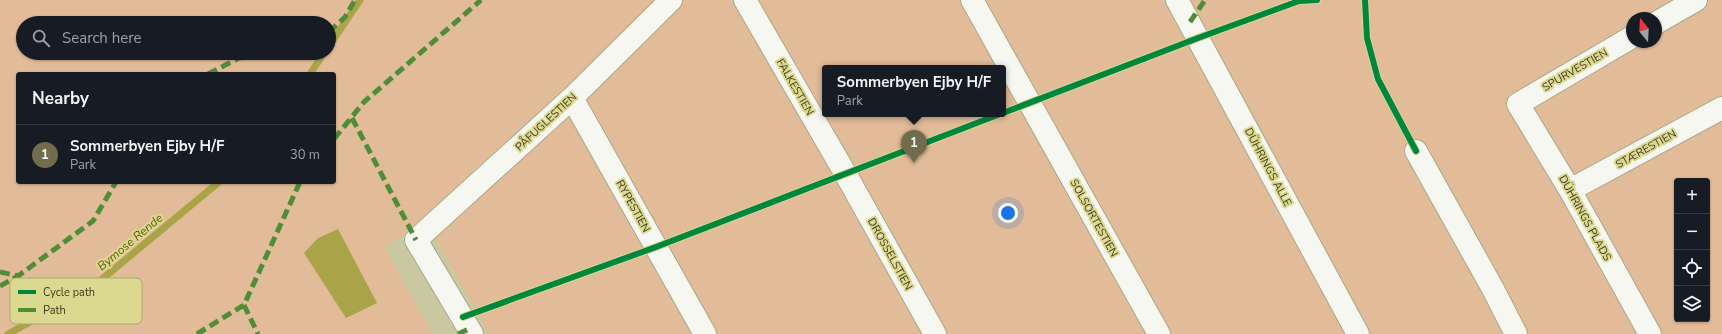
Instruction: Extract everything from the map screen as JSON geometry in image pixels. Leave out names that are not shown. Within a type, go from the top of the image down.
[{"type":"lane","name":"PÅFUGLESTIEN","points":[[472,334],[416,240],[572,98],[672,0]]},
{"type":"lane","name":"FALKESTIEN","points":[[745,0],[845,173]]},
{"type":"lane","name":"SOLSORTESTIEN","points":[[972,0],[1159,334]]},
{"type":"lane","name":"DÜHRINGS ALLE","points":[[1178,0],[1358,334]]},
{"type":"lane","points":[[1662,20],[1696,0]]},
{"type":"lane","name":"SPURVESTIEN","points":[[1518,104],[1626,41]]},
{"type":"lane","name":"RYPESTIEN","points":[[572,98],[705,334]]},
{"type":"lane","name":"DÜHRINGS PLADS","points":[[1518,104],[1570,190],[1650,334]]},
{"type":"lane","name":"STÆRESTIEN","points":[[1570,190],[1722,108]]},
{"type":"lane","points":[[1416,151],[1493,289],[1516,334]]},
{"type":"lane","name":"DROSSELSTIEN","points":[[845,173],[935,334]]},
{"type":"shaded area","points":[[0,0],[1722,0],[1722,334],[489,334],[426,221],[384,247],[433,334],[0,334]]},
{"type":"shaded area","points":[[338,229],[377,303],[346,318],[304,253],[318,238]]},
{"type":"waterway","name":"Bymose Rende","points":[[336,36],[360,0]]},
{"type":"waterway","name":"Bymose Rende","points":[[311,72],[319,60]]},
{"type":"waterway","name":"Bymose Rende","points":[[103,278],[217,184]]},
{"type":"waterway","name":"Bymose Rende","points":[[8,334],[26,324]]},
{"type":"marked path","points":[[336,25],[345,17],[355,0]]},
{"type":"marked path","points":[[336,137],[364,102],[481,0]]},
{"type":"marked path","points":[[1190,22],[1205,0]]},
{"type":"marked path","points":[[212,72],[235,60]]},
{"type":"marked path","points":[[352,118],[416,240]]},
{"type":"marked path","points":[[0,272],[18,276],[93,221],[115,184]]},
{"type":"marked path","points":[[197,334],[244,305],[299,184]]},
{"type":"marked path","points":[[14,278],[18,276]]},
{"type":"marked path","points":[[0,286],[10,280]]},
{"type":"marked path","points":[[244,305],[258,334]]},
{"type":"marked path","points":[[458,334],[469,329]]},
{"type":"cycle path","points":[[1006,112],[1299,1],[1317,0]]},
{"type":"cycle path","points":[[1365,0],[1367,38],[1378,79],[1416,151]]},
{"type":"cycle path","points":[[463,317],[656,247],[992,117]]},
{"type":"place","name":"Sommerbyen Ejby H/F","points":[[914,163]]}]
